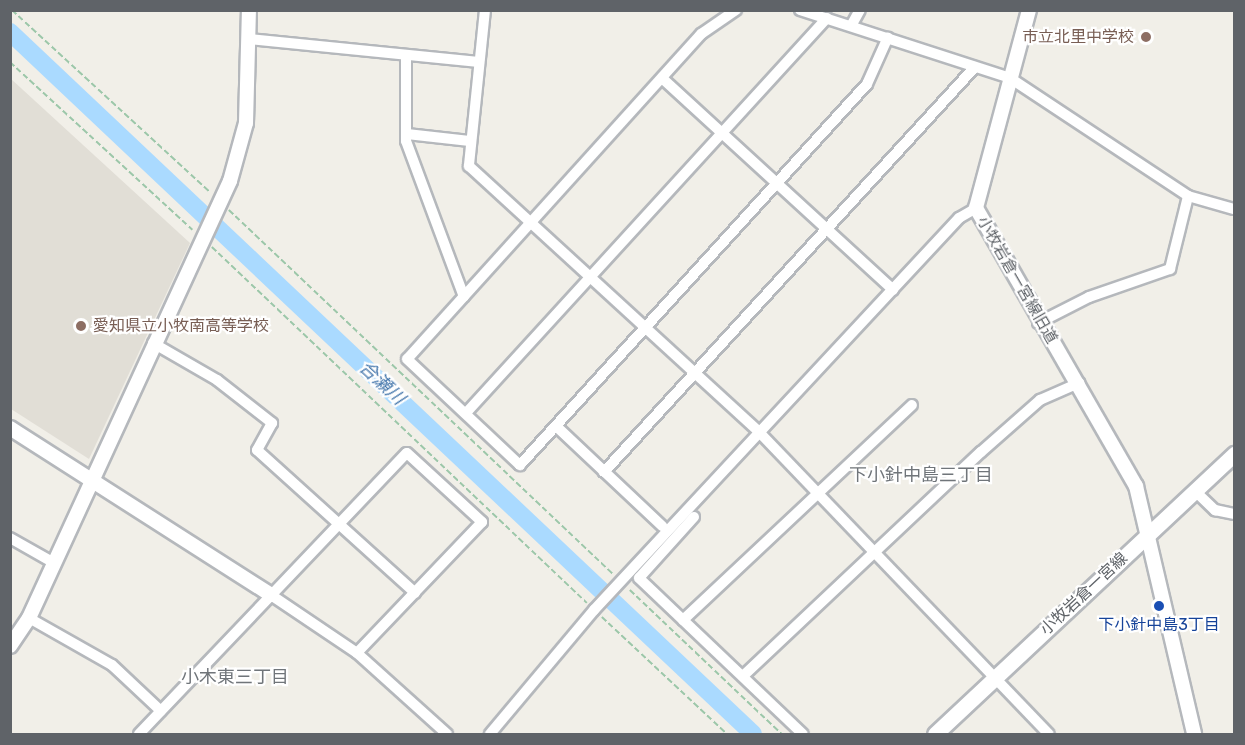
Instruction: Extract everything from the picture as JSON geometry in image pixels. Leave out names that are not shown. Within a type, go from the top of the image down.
[{"type":"main road","name":"小牧岩倉一宮線","points":[[935,735],[1234,454]]},
{"type":"street","points":[[10,646],[29,618],[94,479],[153,343],[221,202],[246,123],[249,10]]},
{"type":"street","points":[[485,10],[469,166],[760,433],[1049,735]]},
{"type":"street","points":[[736,10],[701,34],[532,224],[407,359],[520,465],[867,84],[888,37]]},
{"type":"street","points":[[800,10],[1010,78],[1188,196],[1234,209]]},
{"type":"street","points":[[851,26],[860,10]]},
{"type":"street","name":"小牧岩倉一宮線旧道","points":[[1029,10],[976,208],[1038,323],[1079,383],[1136,486],[1194,735]]},
{"type":"street","points":[[466,413],[592,278],[719,134],[827,18]]},
{"type":"street","points":[[249,39],[479,62]]},
{"type":"street","points":[[406,55],[407,134],[464,297]]},
{"type":"street","points":[[604,472],[975,67]]},
{"type":"street","points":[[663,79],[719,134],[893,290]]},
{"type":"street","points":[[407,134],[470,141]]},
{"type":"street","points":[[1038,323],[1089,297],[1170,269],[1188,196]]},
{"type":"street","points":[[489,735],[594,610],[695,507],[760,433],[959,218],[976,208]]},
{"type":"street","points":[[153,343],[217,380],[272,423],[257,450],[415,593]]},
{"type":"street","points":[[743,676],[1040,400],[1079,383]]},
{"type":"street","points":[[683,620],[912,405]]},
{"type":"street","points":[[556,426],[662,526]]},
{"type":"street","points":[[10,428],[94,479],[357,653],[447,735]]},
{"type":"street","points":[[139,735],[407,453],[482,522],[357,653]]},
{"type":"street","points":[[1195,491],[1215,510],[1234,514]]},
{"type":"street","points":[[695,507],[696,514],[639,579],[803,735]]},
{"type":"street","points":[[10,538],[54,564]]},
{"type":"street","points":[[29,618],[112,665],[161,711]]},
{"type":"path","points":[[12,10],[221,202],[619,583],[782,735]]},
{"type":"path","points":[[10,62],[204,238],[727,735]]},
{"type":"shaded area","name":"愛知県立小牧南高等学校","points":[[10,78],[190,243],[89,459],[11,409]]},
{"type":"waterway","name":"合瀬川","points":[[10,32],[753,734]]},
{"type":"place","name":"市立北里中学校","points":[[1146,37]]},
{"type":"place","name":"愛知県立小牧南高等学校","points":[[81,326]]},
{"type":"place","name":"下小針中島3丁目","points":[[1159,606]]},
{"type":"district","name":"下小針中島三丁目","points":[[921,475]]},
{"type":"district","name":"小木東三丁目","points":[[235,677]]}]
